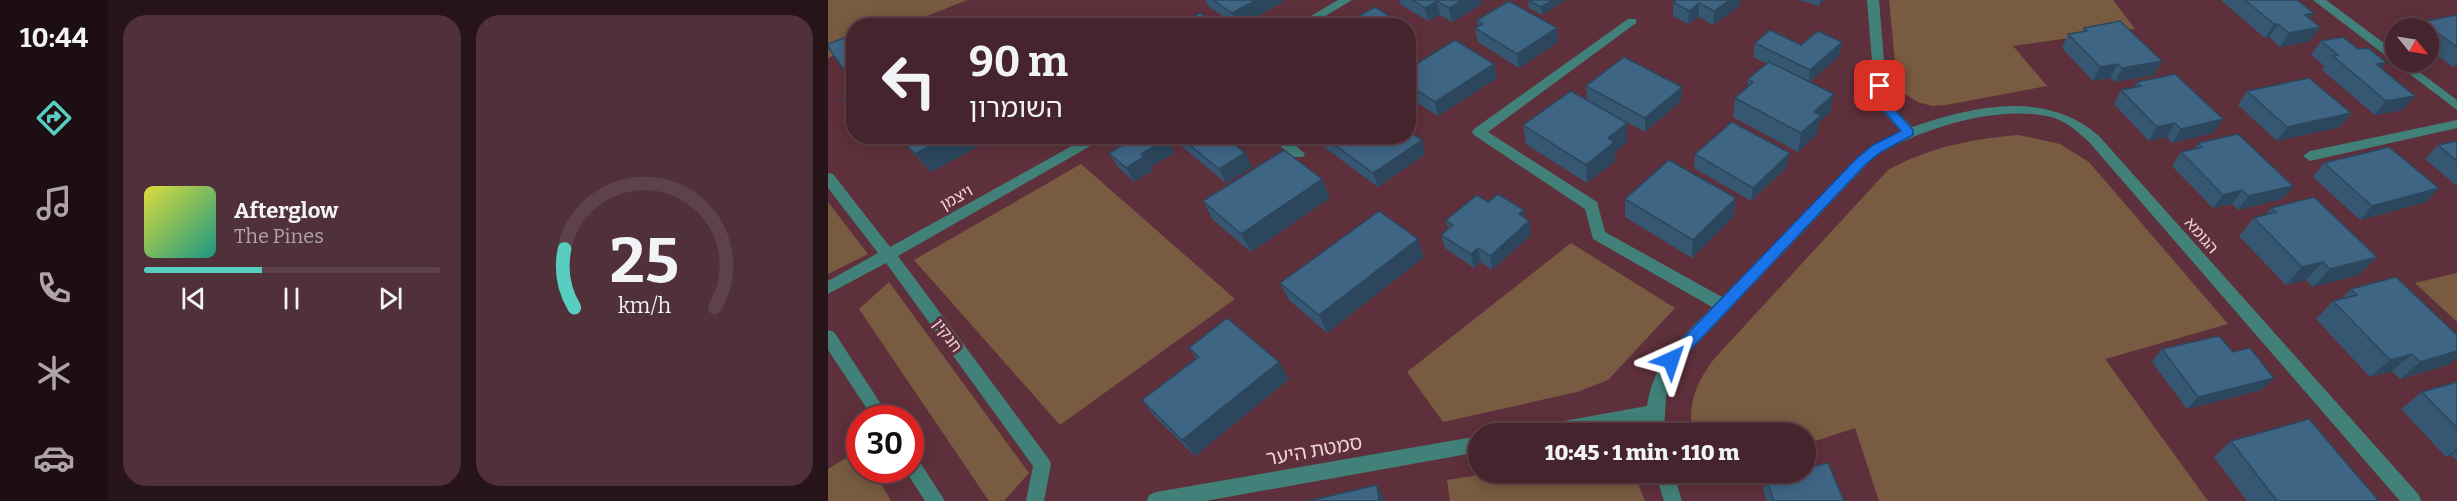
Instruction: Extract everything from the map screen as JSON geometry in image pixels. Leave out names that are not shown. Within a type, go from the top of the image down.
[{"type":"street","points":[[1314,18],[1346,0]]},
{"type":"street","points":[[1873,0],[1880,86],[1890,112],[1909,132]]},
{"type":"street","points":[[2319,0],[2385,50]]},
{"type":"street","points":[[1632,21],[1479,132],[1592,206],[1598,235],[1722,305]]},
{"type":"street","points":[[2413,72],[2456,104]]},
{"type":"street","name":"הגומא","points":[[1654,423],[1658,390],[1671,360],[1861,161],[1877,148],[1909,132],[1984,115],[2031,110],[2063,117],[2084,130],[2412,501]]},
{"type":"street","points":[[2310,156],[2457,124]]},
{"type":"street","name":"ויצמן","points":[[828,288],[1088,144]]},
{"type":"street","points":[[1285,144],[1298,154]]},
{"type":"street","name":"חנקין","points":[[828,178],[889,256],[1042,464],[1035,501]]},
{"type":"street","points":[[828,337],[873,405]]},
{"type":"street","points":[[1595,423],[1654,412]]},
{"type":"street","name":"סמטת היער","points":[[1156,501],[1468,446]]},
{"type":"street","points":[[924,483],[936,501]]},
{"type":"street","points":[[1667,483],[1673,501]]},
{"type":"shaded area","points":[[828,0],[967,0],[922,18],[846,18],[846,50],[828,58]]},
{"type":"shaded area","points":[[1889,0],[2113,0],[2135,29],[2013,46],[2047,86],[1932,106],[1918,102],[1905,94],[1897,82]]},
{"type":"shaded area","points":[[2019,135],[2060,144],[2089,162],[2228,324],[2105,359],[2208,501],[1879,501],[1855,428],[1816,441],[1816,423],[1691,423],[1692,403],[1698,385],[1714,359],[1888,170],[1935,150],[1985,139]]},
{"type":"shaded area","points":[[1081,164],[1235,299],[1060,425],[914,260]]},
{"type":"shaded area","points":[[828,202],[868,254],[828,274]]},
{"type":"shaded area","points":[[1571,243],[1675,308],[1608,380],[1577,392],[1443,422],[1407,372]]},
{"type":"shaded area","points":[[2457,273],[2457,322],[2415,283]]},
{"type":"shaded area","points":[[889,282],[1029,473],[1004,501],[989,501],[859,309]]},
{"type":"shaded area","points":[[846,458],[846,483],[881,483],[891,501],[828,501],[828,469]]},
{"type":"shaded area","points":[[1468,477],[1468,483],[1638,483],[1645,501],[1450,501],[1447,480]]},
{"type":"building","points":[[1213,0],[1256,0],[1232,13]]},
{"type":"building","points":[[1413,0],[1463,0],[1449,8],[1437,1],[1425,8]]},
{"type":"building","points":[[1528,0],[1553,0],[1541,7]]},
{"type":"building","points":[[1677,0],[1730,0],[1714,11],[1699,3],[1689,11],[1673,2]]},
{"type":"building","points":[[2245,0],[2297,0],[2314,13],[2305,15],[2320,27],[2289,33],[2278,24],[2274,24]]},
{"type":"building","points":[[1509,1],[1557,28],[1517,54],[1475,28],[1483,24],[1477,20]]},
{"type":"building","points":[[1375,7],[1393,18],[1355,18]]},
{"type":"building","points":[[1200,13],[1207,18],[1191,18]]},
{"type":"building","points":[[2457,15],[2457,47],[2439,34],[2439,19]]},
{"type":"building","points":[[2120,21],[2162,61],[2122,68],[2118,64],[2100,67],[2068,34],[2087,31],[2084,28]]},
{"type":"building","points":[[1770,30],[1801,45],[1818,31],[1842,42],[1810,70],[1755,43]]},
{"type":"building","points":[[846,37],[846,73],[828,47],[828,44]]},
{"type":"building","points":[[2343,37],[2358,49],[2368,48],[2385,61],[2376,64],[2415,96],[2386,101],[2333,56],[2338,55],[2321,41]]},
{"type":"building","points":[[1455,40],[1494,64],[1435,102],[1416,90],[1416,64]]},
{"type":"building","points":[[1624,57],[1682,87],[1645,118],[1586,86]]},
{"type":"building","points":[[1769,62],[1834,94],[1814,112],[1821,115],[1801,133],[1735,98],[1753,82],[1748,79]]},
{"type":"building","points":[[2175,74],[2223,119],[2181,129],[2175,123],[2157,127],[2121,90],[2141,86],[2137,82]]},
{"type":"building","points":[[2309,78],[2351,113],[2287,127],[2247,91]]},
{"type":"building","points":[[1571,91],[1627,123],[1608,138],[1614,142],[1586,165],[1523,125]]},
{"type":"building","points":[[1732,122],[1790,153],[1753,188],[1695,154]]},
{"type":"building","points":[[2238,134],[2293,186],[2248,196],[2242,190],[2223,195],[2181,152],[2202,147],[2198,143]]},
{"type":"building","points":[[1416,136],[1422,140],[1373,173],[1334,144],[1416,144]]},
{"type":"building","points":[[2457,141],[2457,161],[2438,145]]},
{"type":"building","points":[[906,144],[933,144],[915,154]]},
{"type":"building","points":[[1124,144],[1158,144],[1141,154],[1144,157],[1126,168],[1109,153]]},
{"type":"building","points":[[1189,144],[1234,144],[1245,153],[1219,169]]},
{"type":"building","points":[[2389,147],[2439,188],[2372,206],[2324,163]]},
{"type":"building","points":[[1284,150],[1322,179],[1241,234],[1203,201]]},
{"type":"building","points":[[1669,160],[1736,198],[1693,240],[1625,199]]},
{"type":"building","points":[[1498,194],[1524,210],[1519,214],[1529,221],[1490,256],[1478,248],[1471,254],[1441,235],[1453,225],[1446,220],[1477,195],[1488,202]]},
{"type":"building","points":[[2314,197],[2377,257],[2330,269],[2323,262],[2302,267],[2254,218],[2276,212],[2271,208]]},
{"type":"building","points":[[1379,211],[1418,239],[1319,315],[1280,283]]},
{"type":"building","points":[[2396,277],[2457,335],[2457,351],[2420,362],[2412,354],[2390,360],[2333,301],[2357,295],[2351,289]]},
{"type":"building","points":[[1227,318],[1279,362],[1182,440],[1142,400],[1199,357],[1189,348]]},
{"type":"building","points":[[2219,336],[2233,352],[2250,348],[2274,378],[2198,397],[2162,349]]},
{"type":"building","points":[[2457,382],[2457,428],[2422,392]]},
{"type":"building","points":[[2309,419],[2378,500],[2277,501],[2231,441]]},
{"type":"building","points":[[1828,463],[1844,501],[1774,501],[1767,483],[1816,483],[1816,466]]},
{"type":"building","points":[[1377,485],[1379,501],[1308,501]]},
{"type":"route","points":[[1671,360],[1861,161],[1877,148],[1909,132],[1890,112],[1880,86]]}]
